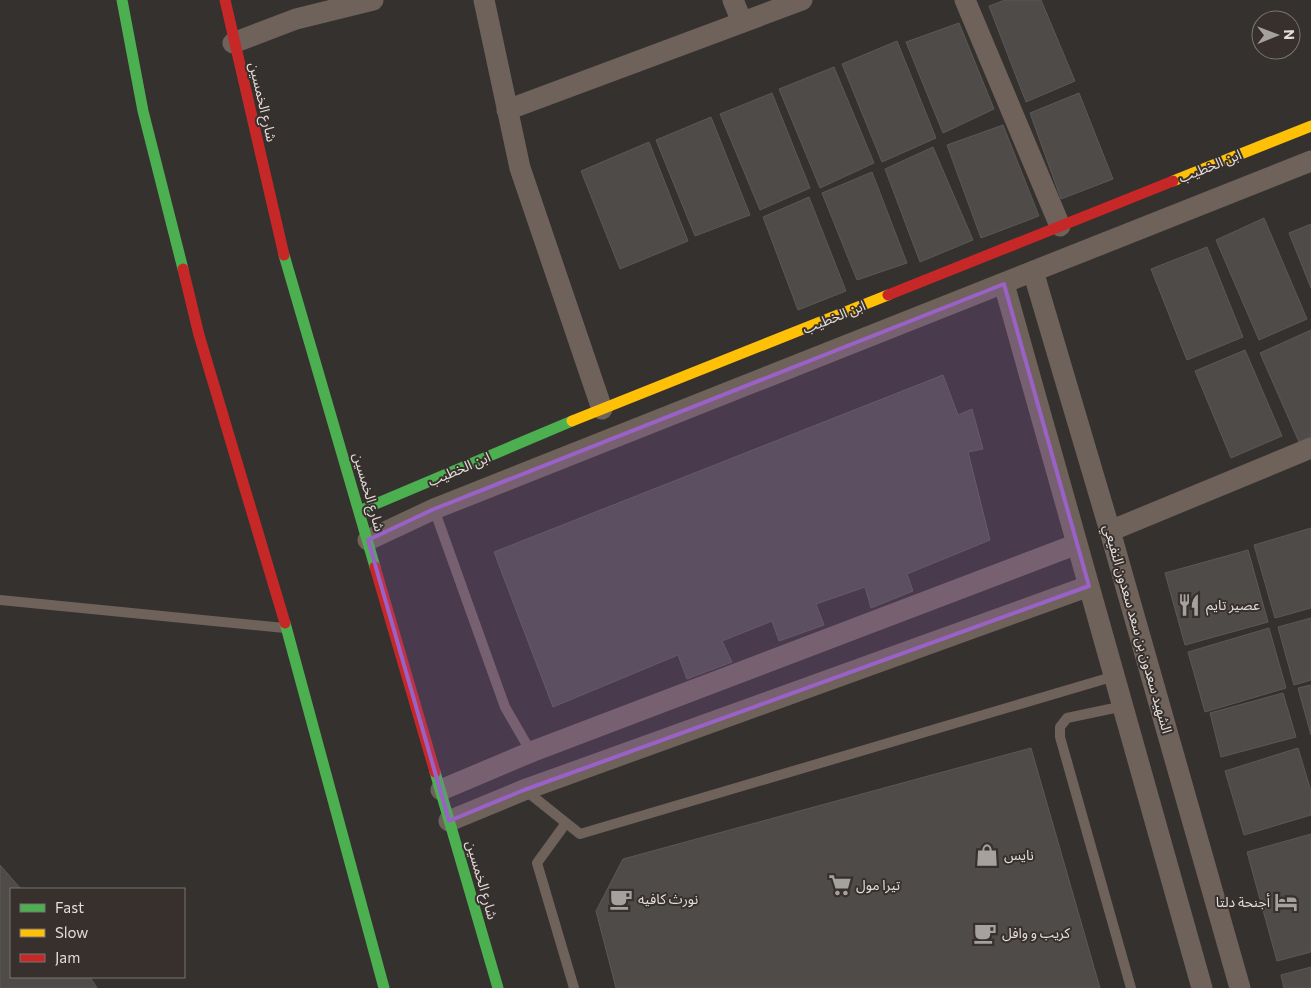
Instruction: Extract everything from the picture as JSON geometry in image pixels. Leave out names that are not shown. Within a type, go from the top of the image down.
[{"type":"street","points":[[122,0],[143,111],[199,335],[286,628],[384,988]]},
{"type":"street","name":"شارع الخمسين","points":[[225,0],[233,43],[283,251],[498,988]]},
{"type":"street","points":[[233,43],[296,19],[373,0]]},
{"type":"street","points":[[484,0],[520,168],[602,409]]},
{"type":"street","points":[[733,0],[742,22]]},
{"type":"street","points":[[508,110],[802,0]]},
{"type":"street","points":[[965,0],[1060,226]]},
{"type":"street","name":"ابن الخطيب","points":[[359,511],[602,409],[1311,126]]},
{"type":"street","name":"ابن الخطيب","points":[[368,540],[434,509],[1311,161]]},
{"type":"street","name":"الشهيد سعدون بن سعد سعدون النفيعي","points":[[1033,271],[1110,531],[1240,988]]},
{"type":"street","points":[[1004,284],[1202,988]]},
{"type":"street","points":[[1110,531],[1311,448]]},
{"type":"street","points":[[441,790],[531,752],[1078,544]]},
{"type":"street","points":[[449,821],[524,790],[1089,586]]},
{"type":"lane","points":[[434,509],[504,707],[531,752]]},
{"type":"lane","points":[[0,600],[286,628]]},
{"type":"lane","points":[[524,790],[580,834],[1115,676]]},
{"type":"lane","points":[[1124,706],[1067,718],[1060,727],[1060,737],[1131,988]]},
{"type":"lane","points":[[566,824],[537,863],[574,988]]},
{"type":"highlighted area","points":[[1004,284],[1089,586],[524,790],[449,821],[368,540],[434,509]]},
{"type":"building","points":[[1005,0],[1041,0],[1075,81],[1026,102],[989,6]]},
{"type":"building","points":[[959,23],[994,109],[943,133],[906,42]]},
{"type":"building","points":[[897,41],[936,138],[882,162],[842,64]]},
{"type":"building","points":[[834,67],[874,163],[820,188],[779,89]]},
{"type":"building","points":[[772,93],[810,188],[760,210],[720,114]]},
{"type":"building","points":[[1079,93],[1113,179],[1061,199],[1030,113]]},
{"type":"building","points":[[711,117],[750,215],[695,236],[656,140]]},
{"type":"building","points":[[1003,125],[1039,216],[981,238],[947,145]]},
{"type":"building","points":[[649,142],[688,241],[620,269],[581,171]]},
{"type":"building","points":[[933,147],[973,240],[920,262],[885,169]]},
{"type":"building","points":[[872,172],[907,263],[857,280],[822,193]]},
{"type":"building","points":[[809,197],[846,291],[798,310],[763,217]]},
{"type":"building","points":[[1264,218],[1307,319],[1259,340],[1216,240]]},
{"type":"building","points":[[1311,224],[1311,288],[1289,233]]},
{"type":"building","points":[[1207,247],[1243,337],[1187,360],[1151,269]]},
{"type":"building","points":[[1311,330],[1311,437],[1299,442],[1260,353]]},
{"type":"building","points":[[1245,350],[1282,436],[1231,458],[1195,371]]},
{"type":"building","points":[[943,375],[958,415],[972,409],[983,449],[968,452],[990,540],[907,574],[913,591],[871,608],[865,587],[816,604],[824,625],[779,641],[772,621],[722,641],[732,662],[687,679],[678,655],[553,707],[494,552]]},
{"type":"building","points":[[1311,528],[1311,608],[1275,618],[1254,545]]},
{"type":"building","points":[[1248,550],[1268,622],[1185,645],[1165,573]]},
{"type":"building","points":[[1311,618],[1311,680],[1294,685],[1278,627]]},
{"type":"building","points":[[1269,628],[1286,688],[1205,712],[1188,652]]},
{"type":"building","points":[[1311,685],[1311,735],[1298,688]]},
{"type":"building","points":[[1283,693],[1296,737],[1221,757],[1210,713]]},
{"type":"building","name":"تيرا مول","points":[[1031,748],[1100,988],[616,988],[596,911],[623,859]]},
{"type":"building","points":[[1298,748],[1311,791],[1311,815],[1244,835],[1225,771]]},
{"type":"building","name":"أجنحة دلتا","points":[[1311,834],[1311,952],[1277,961],[1247,852]]},
{"type":"building","points":[[0,865],[20,888],[10,888],[10,978],[91,978],[97,988],[0,988]]},
{"type":"building","points":[[1311,967],[1311,988],[1284,988],[1281,975]]},
{"type":"traffic: fast","points":[[122,0],[143,111],[183,269]]},
{"type":"traffic: fast","points":[[284,255],[375,567]]},
{"type":"traffic: fast","points":[[359,511],[572,421]]},
{"type":"traffic: fast","points":[[285,623],[384,988]]},
{"type":"traffic: fast","points":[[435,772],[498,988]]},
{"type":"traffic: slow","points":[[1173,181],[1311,126]]},
{"type":"traffic: slow","points":[[572,421],[888,295]]},
{"type":"traffic: jam","points":[[225,0],[284,255]]},
{"type":"traffic: jam","points":[[888,295],[1173,181]]},
{"type":"traffic: jam","points":[[183,269],[199,335],[285,623]]},
{"type":"traffic: jam","points":[[375,567],[435,772]]},
{"type":"place","name":"عصير تايم","points":[[1189,605]]},
{"type":"place","name":"نايس","points":[[987,855]]},
{"type":"place","name":"تيرا مول","points":[[840,885]]},
{"type":"place","name":"نورث كافيه","points":[[621,899]]},
{"type":"place","name":"أجنحة دلتا","points":[[1286,902]]},
{"type":"place","name":"كريب و وافل","points":[[985,933]]}]
